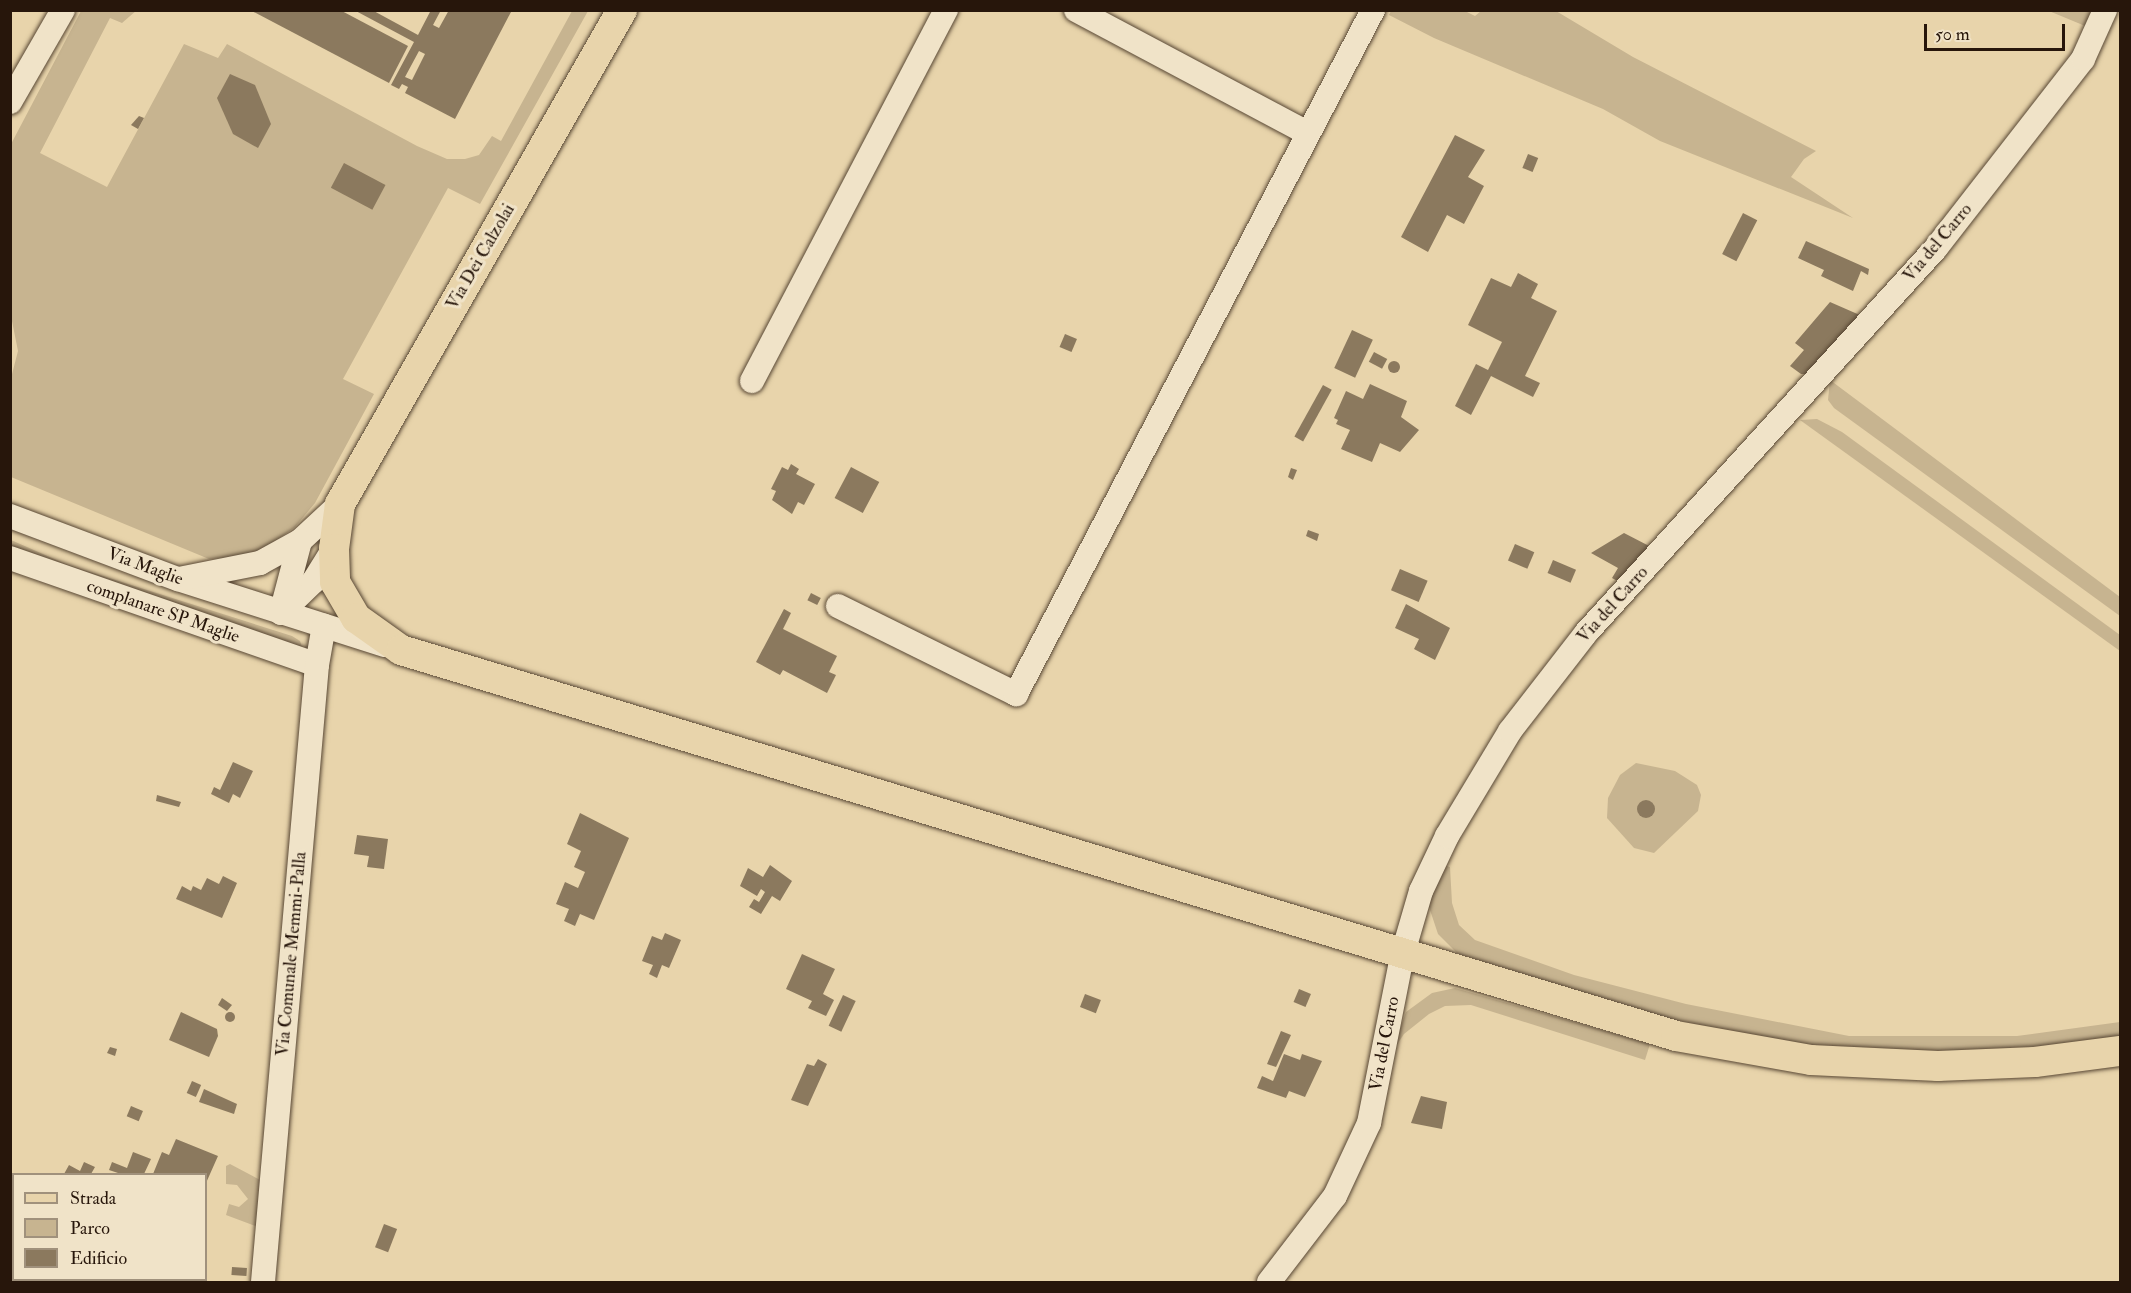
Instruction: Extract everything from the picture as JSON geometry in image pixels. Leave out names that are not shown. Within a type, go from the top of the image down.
[{"type":"main road","name":"Via Dei Calzolai","points":[[340,504],[622,10]]},
{"type":"main road","points":[[340,504],[334,549],[335,582],[357,618],[401,650],[1402,956],[1676,1036],[1811,1060],[1938,1066],[2035,1062],[2121,1051]]},
{"type":"street","points":[[10,102],[63,10]]},
{"type":"street","points":[[752,381],[946,10]]},
{"type":"street","points":[[1076,10],[1307,133]]},
{"type":"street","points":[[838,606],[1016,694],[1373,10]]},
{"type":"street","name":"Via del Carro","points":[[1269,1282],[1335,1196],[1369,1123],[1402,956],[1421,891],[1447,836],[1481,777],[1544,685],[1586,633],[1936,248],[2083,59],[2105,10]]},
{"type":"street","points":[[178,579],[260,563],[300,541],[340,504]]},
{"type":"street","name":"Via Maglie","points":[[10,516],[178,579],[401,650]]},
{"type":"street","points":[[281,613],[300,541]]},
{"type":"street","points":[[281,613],[313,582],[334,549]]},
{"type":"street","name":"complanare SP Maglie","points":[[10,558],[317,664]]},
{"type":"street","name":"Via Comunale Memmi-Palla","points":[[263,1282],[317,664],[324,626]]},
{"type":"green space","points":[[137,10],[122,23],[110,18],[40,153],[107,187],[184,44],[218,58],[227,44],[417,146],[447,159],[465,159],[479,155],[492,136],[501,141],[572,11],[588,11],[480,204],[448,188],[343,379],[374,394],[315,503],[295,527],[254,556],[209,559],[11,477],[11,378],[18,351],[10,311],[10,146],[81,11]]},
{"type":"green space","points":[[1391,11],[1465,11],[1475,16],[1481,11],[1556,11],[1633,57],[1816,151],[1804,159],[1791,177],[1853,218],[1660,141],[1603,109],[1434,38],[1389,15]]},
{"type":"green space","points":[[2049,11],[2099,11],[2090,28]]},
{"type":"green space","points":[[1830,380],[2120,597],[2120,616],[1834,408],[1828,400]]},
{"type":"green space","points":[[1817,419],[1842,432],[2120,635],[2120,651],[1800,420]]},
{"type":"green space","points":[[11,540],[68,565],[292,636],[300,641],[304,653],[11,548]]},
{"type":"green space","points":[[1636,763],[1675,771],[1697,785],[1701,795],[1698,811],[1654,853],[1634,848],[1607,818],[1608,798],[1620,775]]},
{"type":"green space","points":[[1442,865],[1450,867],[1452,903],[1459,925],[1475,940],[1574,975],[1686,1004],[1849,1036],[2017,1036],[2120,1022],[2120,1036],[2043,1046],[1953,1052],[1816,1047],[1674,1020],[1458,954],[1438,934],[1429,907],[1429,896]]},
{"type":"green space","points":[[1455,988],[1650,1044],[1645,1060],[1471,1005],[1445,1006],[1429,1014],[1404,1034],[1392,1052],[1406,1012],[1432,993]]},
{"type":"green space","points":[[230,1164],[262,1181],[263,1229],[226,1215],[229,1204],[239,1207],[248,1199],[237,1185],[226,1184],[226,1166]]},
{"type":"building","points":[[250,10],[340,10],[408,46],[389,83]]},
{"type":"building","points":[[354,10],[372,10],[418,35],[431,10],[441,10],[433,25],[439,28],[449,10],[512,10],[455,119],[405,93],[408,87],[402,84],[399,89],[391,85],[414,42]],"holes":[[[419,51],[425,54],[412,80],[405,77]]]},
{"type":"building","points":[[230,74],[255,85],[271,124],[258,148],[233,134],[217,98]]},
{"type":"building","points":[[139,116],[144,118],[138,129],[131,125]]},
{"type":"building","points":[[1455,135],[1485,150],[1468,177],[1484,186],[1464,224],[1447,215],[1428,252],[1401,237]]},
{"type":"building","points":[[1528,154],[1538,158],[1533,172],[1522,168]]},
{"type":"building","points":[[344,163],[385,185],[372,210],[331,188]]},
{"type":"building","points":[[1743,213],[1757,220],[1736,261],[1722,254]]},
{"type":"building","points":[[1806,241],[1869,269],[1868,275],[1861,271],[1853,291],[1821,276],[1824,270],[1798,258]]},
{"type":"building","points":[[1518,273],[1538,284],[1531,298],[1557,311],[1525,376],[1540,383],[1533,397],[1491,376],[1471,415],[1455,406],[1476,364],[1488,370],[1502,342],[1468,325],[1491,278],[1511,287]]},
{"type":"building","points":[[1830,302],[1862,316],[1806,374],[1801,374],[1790,366],[1804,350],[1795,343]]},
{"type":"building","points":[[1352,330],[1373,340],[1355,378],[1334,368]]},
{"type":"building","points":[[1065,334],[1077,339],[1071,352],[1060,347]]},
{"type":"building","points":[[1374,352],[1387,359],[1382,369],[1369,362]]},
{"type":"building","points":[[1396,361],[1399,362],[1399,372],[1392,373],[1389,372],[1388,365],[1389,362]]},
{"type":"building","points":[[1370,384],[1407,401],[1401,417],[1419,430],[1400,452],[1380,443],[1372,462],[1341,449],[1350,430],[1336,424],[1338,420],[1334,418],[1346,391],[1363,399]]},
{"type":"building","points":[[1323,385],[1332,390],[1303,441],[1294,437]]},
{"type":"building","points":[[791,464],[799,469],[796,474],[815,484],[804,505],[798,502],[792,514],[772,500],[776,491],[771,489],[782,467],[788,470]]},
{"type":"building","points":[[851,467],[879,482],[863,513],[835,498]]},
{"type":"building","points":[[1291,468],[1297,470],[1293,480],[1288,477]]},
{"type":"building","points":[[1308,530],[1319,534],[1317,541],[1306,536]]},
{"type":"building","points":[[1624,533],[1653,548],[1621,583],[1612,578],[1618,568],[1591,553]]},
{"type":"building","points":[[1515,544],[1534,552],[1527,569],[1508,561]]},
{"type":"building","points":[[1553,560],[1576,570],[1571,583],[1548,573]]},
{"type":"building","points":[[1400,569],[1428,581],[1419,602],[1391,590]]},
{"type":"building","points":[[811,593],[821,598],[817,605],[807,600]]},
{"type":"building","points":[[1406,604],[1450,628],[1435,660],[1414,649],[1419,639],[1395,628]]},
{"type":"building","points":[[784,609],[791,613],[783,629],[837,656],[829,672],[836,675],[827,693],[783,670],[780,675],[756,662]]},
{"type":"building","points":[[233,762],[253,771],[240,798],[233,794],[229,803],[211,794],[214,787],[220,790]]},
{"type":"building","points":[[157,795],[181,802],[179,807],[156,801]]},
{"type":"building","points":[[1646,800],[1652,803],[1655,809],[1652,815],[1646,818],[1640,815],[1637,809],[1640,803]]},
{"type":"building","points":[[580,813],[629,838],[594,920],[580,914],[575,926],[564,921],[569,909],[556,904],[565,882],[578,888],[585,872],[574,867],[581,851],[567,844]]},
{"type":"building","points":[[357,835],[388,839],[384,869],[367,867],[369,856],[354,854]]},
{"type":"building","points":[[770,865],[792,881],[780,901],[772,896],[761,914],[749,907],[754,899],[759,902],[765,892],[761,889],[757,896],[740,886],[748,868],[763,877]]},
{"type":"building","points":[[223,876],[237,883],[222,918],[176,899],[182,886],[191,891],[193,886],[201,890],[207,878],[219,884]]},
{"type":"building","points":[[665,933],[681,940],[669,968],[662,965],[657,978],[649,974],[653,965],[642,961],[652,936],[662,940]]},
{"type":"building","points":[[802,954],[835,969],[823,994],[834,1000],[826,1016],[808,1008],[812,1001],[786,989]]},
{"type":"building","points":[[1299,989],[1311,994],[1305,1007],[1294,1002]]},
{"type":"building","points":[[1085,994],[1101,1000],[1096,1013],[1080,1007]]},
{"type":"building","points":[[843,995],[856,1001],[841,1032],[829,1026]]},
{"type":"building","points":[[222,998],[232,1005],[227,1011],[218,1005]]},
{"type":"building","points":[[181,1012],[217,1029],[218,1036],[209,1057],[169,1040]]},
{"type":"building","points":[[230,1012],[234,1013],[234,1021],[230,1022],[226,1021],[225,1017],[226,1013]]},
{"type":"building","points":[[1281,1031],[1291,1035],[1276,1067],[1267,1064]]},
{"type":"building","points":[[110,1047],[117,1049],[115,1056],[107,1053]]},
{"type":"building","points":[[1284,1054],[1300,1060],[1302,1054],[1322,1061],[1305,1097],[1289,1091],[1286,1098],[1257,1088],[1262,1076],[1273,1081]]},
{"type":"building","points":[[818,1059],[827,1064],[808,1106],[791,1100],[807,1064],[814,1066]]},
{"type":"building","points":[[192,1081],[201,1085],[196,1097],[187,1093]]},
{"type":"building","points":[[204,1089],[237,1104],[234,1114],[199,1102]]},
{"type":"building","points":[[1421,1096],[1447,1102],[1442,1129],[1411,1123]]},
{"type":"building","points":[[131,1106],[143,1111],[139,1121],[127,1116]]},
{"type":"building","points":[[176,1139],[218,1156],[207,1181],[207,1173],[153,1173],[162,1152],[169,1155]]},
{"type":"building","points":[[133,1152],[151,1159],[144,1173],[118,1173],[109,1170],[112,1162],[127,1168]]},
{"type":"building","points":[[84,1162],[95,1167],[92,1173],[65,1173],[69,1165],[80,1171]]},
{"type":"building","points":[[384,1224],[397,1229],[388,1252],[375,1247]]},
{"type":"building","points":[[232,1267],[247,1268],[246,1276],[231,1275]]}]
